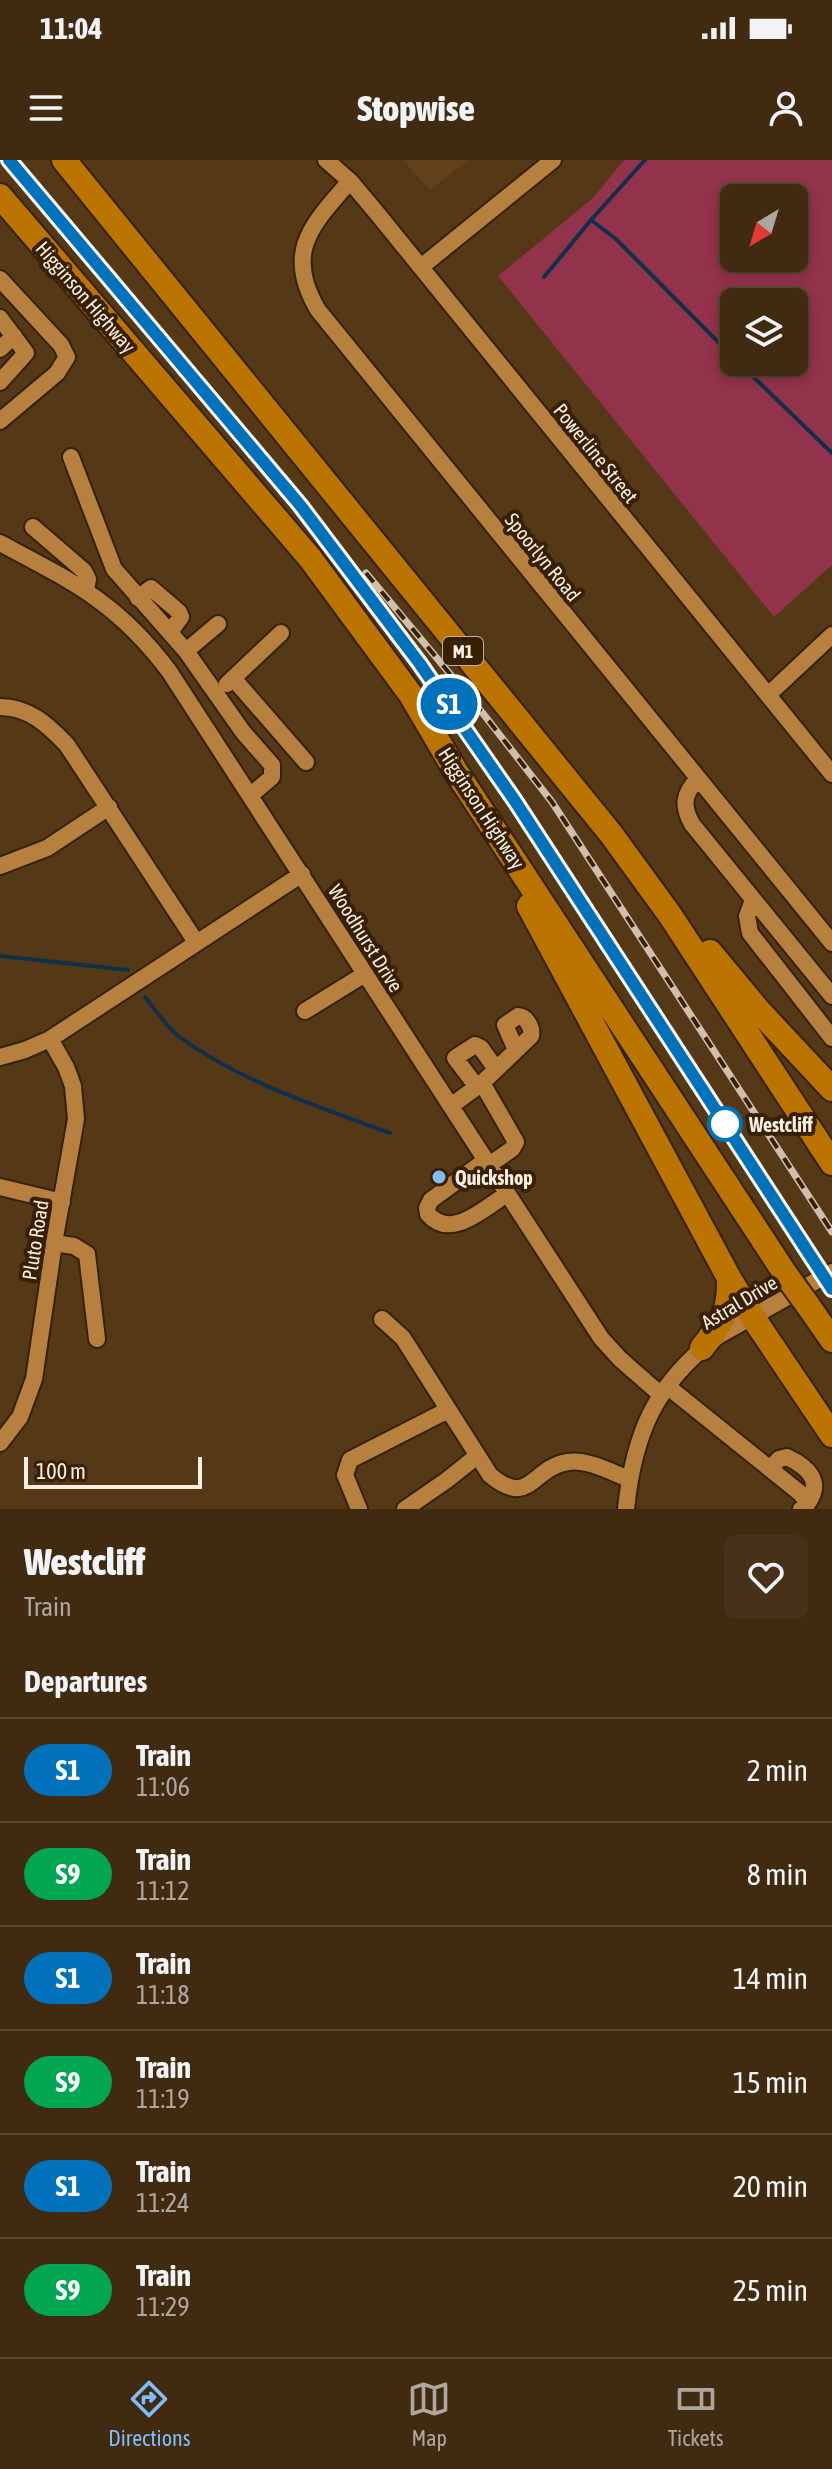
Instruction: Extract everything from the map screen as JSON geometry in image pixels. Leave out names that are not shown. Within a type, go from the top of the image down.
[{"type":"highway","name":"M1","points":[[64,160],[611,834],[670,915],[832,1163]]},
{"type":"highway","name":"Higginson Highway","points":[[0,196],[310,558],[411,695],[455,770],[786,1275],[832,1340]]},
{"type":"highway","points":[[455,770],[729,1278],[832,1435]]},
{"type":"highway","points":[[611,834],[759,1011],[832,1089]]},
{"type":"highway","points":[[702,1348],[727,1313],[729,1278]]},
{"type":"street","name":"Powerline Street","points":[[326,160],[350,181],[421,267],[832,774]]},
{"type":"street","points":[[421,267],[553,160]]},
{"type":"street","name":"Spoorlyn Road","points":[[350,181],[311,226],[303,270],[309,295],[328,324],[829,935]]},
{"type":"street","points":[[0,279],[61,345],[67,357],[57,373],[0,421]]},
{"type":"street","points":[[0,318],[26,355],[0,382]]},
{"type":"street","points":[[0,349],[14,336]]},
{"type":"street","points":[[71,457],[114,569],[186,651],[273,770],[267,782],[251,795]]},
{"type":"street","points":[[33,527],[84,571],[88,579],[86,590]]},
{"type":"street","name":"Woodhurst Drive","points":[[0,543],[106,603],[148,643],[251,795],[601,1338],[620,1359],[771,1468],[779,1459],[787,1457],[807,1471],[816,1483],[816,1490],[805,1506]]},
{"type":"street","points":[[186,651],[218,624]]},
{"type":"street","points":[[217,694],[281,633]]},
{"type":"street","points":[[768,695],[832,635]]},
{"type":"street","points":[[233,678],[306,762]]},
{"type":"street","points":[[0,707],[31,713],[51,727],[67,745],[196,942]]},
{"type":"street","points":[[698,779],[686,794],[685,810],[692,824],[832,996]]},
{"type":"street","points":[[0,866],[47,848],[109,807]]},
{"type":"street","points":[[0,1057],[50,1039],[302,874]]},
{"type":"street","points":[[753,900],[747,916],[750,933],[832,1038]]},
{"type":"street","points":[[305,1011],[365,974]]},
{"type":"street","name":"Pluto Road","points":[[0,1443],[20,1417],[34,1379],[76,1119],[76,1101],[66,1067],[50,1039]]},
{"type":"street","points":[[431,1076],[475,1045],[481,1048],[496,1069]]},
{"type":"street","points":[[451,1106],[516,1050]]},
{"type":"street","points":[[455,1058],[479,1085],[516,1142],[512,1149],[431,1200],[428,1214],[441,1225],[454,1225],[507,1194]]},
{"type":"street","points":[[0,1187],[62,1202]]},
{"type":"street","points":[[54,1243],[74,1246],[87,1254],[97,1339]]},
{"type":"street","name":"Astral Drive","points":[[626,1509],[629,1479],[649,1414],[664,1390],[702,1348],[832,1272]]},
{"type":"street","points":[[382,1319],[403,1338],[490,1475],[507,1488],[514,1490],[571,1461],[629,1479]]},
{"type":"street","points":[[359,1509],[345,1475],[350,1460],[448,1410]]},
{"type":"street","points":[[405,1509],[477,1456]]},
{"type":"shaded area","points":[[403,160],[468,160],[430,190]]},
{"type":"shaded area","points":[[624,160],[832,160],[832,565],[774,617],[498,276],[593,198]]},
{"type":"waterway","points":[[544,277],[645,160]]},
{"type":"waterway","points":[[591,220],[616,239],[720,344]]},
{"type":"waterway","points":[[752,376],[832,453]]},
{"type":"waterway","points":[[0,956],[128,970]]},
{"type":"waterway","points":[[145,997],[177,1035],[201,1052],[280,1092],[390,1133]]},
{"type":"railway","points":[[9,160],[275,474],[422,668],[602,932],[832,1289]]},
{"type":"railway","points":[[366,573],[552,802],[832,1232]]},
{"type":"train","name":"S1","points":[[9,160],[300,505],[420,664],[515,801],[832,1289]]},
{"type":"place","name":"Westcliff","points":[[725,1124]]},
{"type":"place","name":"Quickshop","points":[[439,1177]]}]
